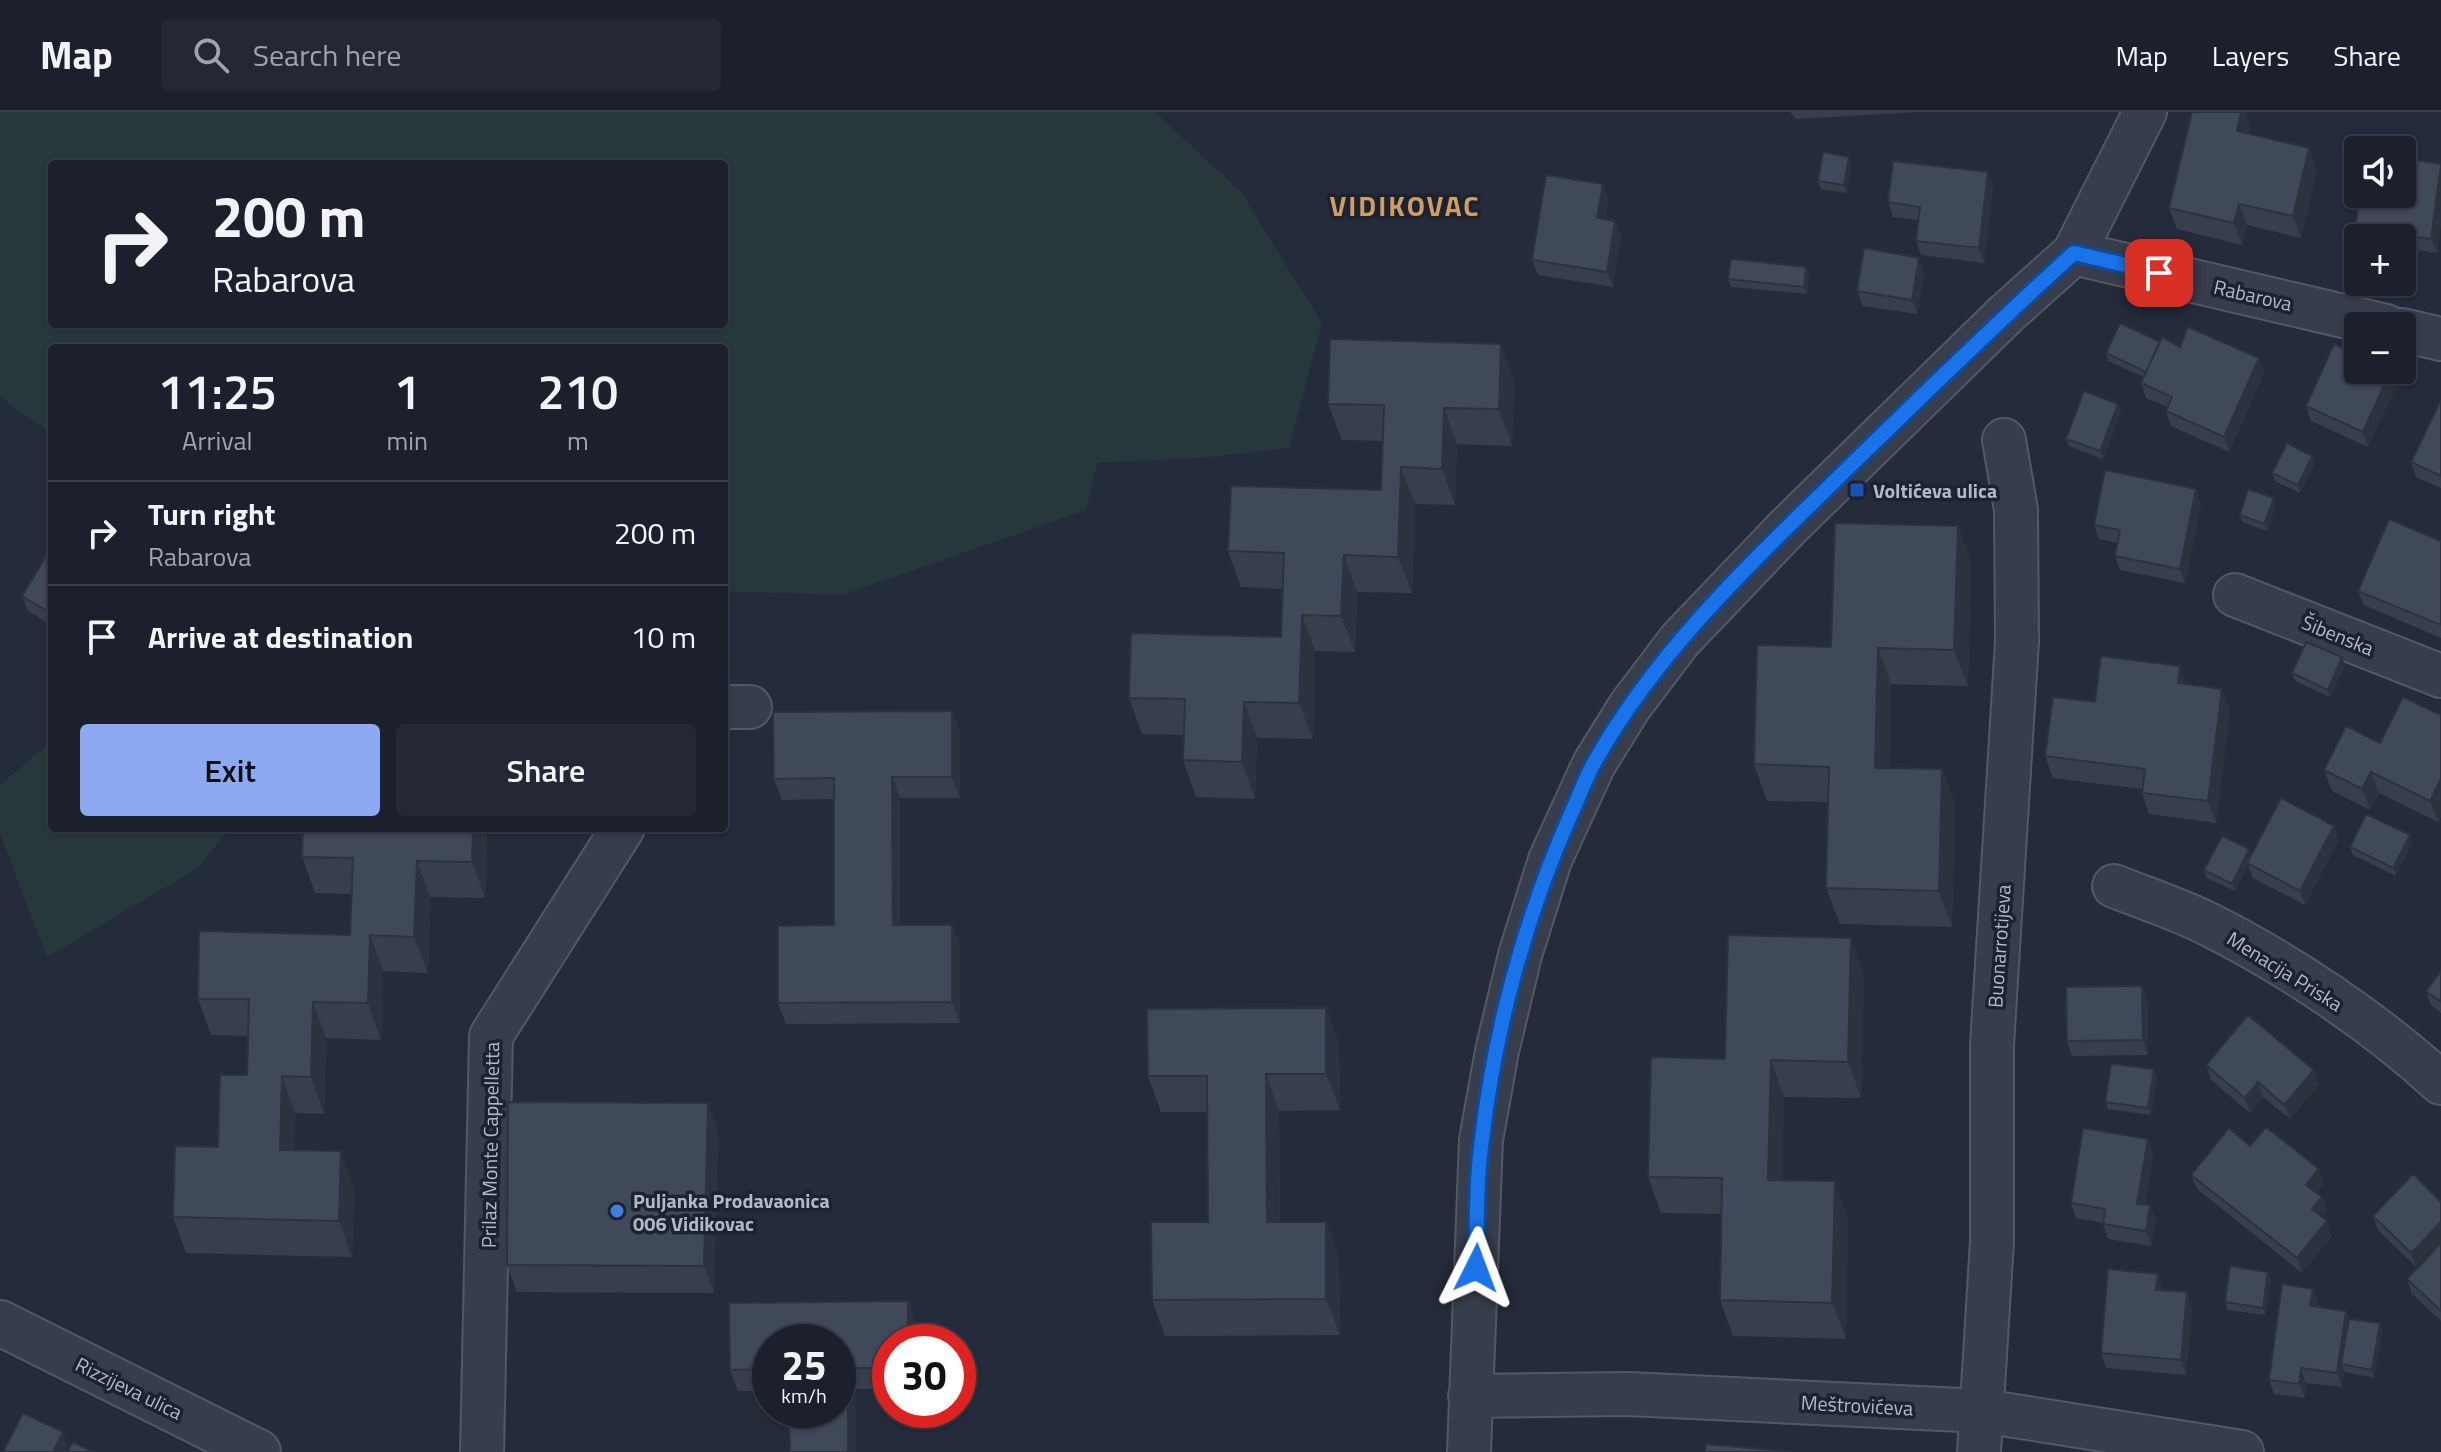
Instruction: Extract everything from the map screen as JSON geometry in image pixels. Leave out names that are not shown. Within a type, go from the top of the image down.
[{"type":"street","points":[[1469,1452],[1481,1140],[1497,1051],[1520,955],[1550,860],[1594,764],[1630,706],[1680,640],[1834,482],[2006,314],[2074,253],[2145,112]]},
{"type":"street","name":"Rabarova","points":[[2074,253],[2344,316]]},
{"type":"street","points":[[2416,333],[2441,339]]},
{"type":"street","name":"Buonarrotijeva","points":[[1979,1452],[1992,1241],[1992,1045],[2017,641],[2016,510],[2004,440]]},
{"type":"street","name":"Šibenska","points":[[2235,595],[2441,676]]},
{"type":"street","name":"Prilaz Monte Cappelletta","points":[[482,1452],[491,1036],[620,832]]},
{"type":"street","name":"Menacija Priska","points":[[2114,886],[2203,921],[2290,971],[2372,1027],[2441,1083]]},
{"type":"street","name":"Rizzijeva ulica","points":[[0,1323],[255,1451]]},
{"type":"street","name":"Meštrovićeva","points":[[1470,1396],[1629,1394],[1983,1411],[2242,1452]]},
{"type":"shaded area","points":[[0,112],[1155,112],[1241,192],[1322,323],[1289,448],[1210,457],[1097,463],[1086,510],[842,595],[728,591],[728,344],[48,344],[48,431],[0,397]]},
{"type":"shaded area","points":[[48,744],[48,832],[227,832],[198,868],[47,957],[0,834],[0,785]]},
{"type":"building","points":[[2192,112],[2241,112],[2237,131],[2309,148],[2293,216],[2239,204],[2234,223],[2169,208]]},
{"type":"building","points":[[1823,152],[1849,157],[1844,185],[1818,181]]},
{"type":"building","points":[[2416,160],[2441,164],[2431,239],[2416,237],[2416,224],[2356,224],[2358,208],[2416,208]]},
{"type":"building","points":[[1893,161],[1988,172],[1979,248],[1916,241],[1920,207],[1888,202]]},
{"type":"building","points":[[1546,175],[1603,184],[1597,218],[1615,221],[1607,272],[1532,260]]},
{"type":"building","points":[[1864,248],[1919,258],[1912,300],[1857,291]]},
{"type":"building","points":[[1731,259],[1806,267],[1804,287],[1728,279]]},
{"type":"building","points":[[2120,323],[2160,342],[2146,372],[2106,353]]},
{"type":"building","points":[[2188,327],[2259,358],[2224,437],[2166,411],[2172,397],[2141,383],[2162,337],[2180,347]]},
{"type":"building","points":[[1330,339],[1501,344],[1499,409],[1444,408],[1442,469],[1401,467],[1398,557],[1344,555],[1341,616],[1302,615],[1299,703],[1244,702],[1242,762],[1183,760],[1185,699],[1129,698],[1131,633],[1281,637],[1284,553],[1228,551],[1231,486],[1381,490],[1384,405],[1328,404]]},
{"type":"building","points":[[2334,344],[2344,349],[2344,384],[2385,384],[2363,432],[2306,406]]},
{"type":"building","points":[[2084,391],[2118,404],[2100,451],[2066,439]]},
{"type":"building","points":[[2441,400],[2441,476],[2411,462]]},
{"type":"building","points":[[2287,443],[2312,456],[2298,485],[2272,473]]},
{"type":"building","points":[[2105,470],[2196,489],[2180,569],[2115,556],[2120,530],[2094,525]]},
{"type":"building","points":[[2248,489],[2274,498],[2264,524],[2240,515]]},
{"type":"building","points":[[2389,519],[2441,541],[2441,625],[2358,591]]},
{"type":"building","points":[[1835,523],[1958,526],[1954,650],[1878,648],[1875,768],[1942,769],[1939,891],[1826,888],[1829,767],[1754,764],[1757,645],[1831,647]]},
{"type":"building","points":[[48,553],[48,612],[22,596]]},
{"type":"building","points":[[2306,642],[2342,657],[2328,690],[2292,673]]},
{"type":"building","points":[[2101,656],[2180,666],[2178,683],[2222,689],[2208,801],[2142,793],[2145,769],[2045,756],[2053,697],[2095,702]]},
{"type":"building","points":[[2403,697],[2441,715],[2441,779],[2430,801],[2371,772],[2362,789],[2324,770],[2346,726],[2380,743]]},
{"type":"building","points":[[952,711],[952,777],[892,777],[893,925],[952,925],[952,1002],[778,1003],[778,926],[834,925],[834,778],[774,779],[773,712]]},
{"type":"building","points":[[2281,798],[2334,826],[2300,891],[2247,863]]},
{"type":"building","points":[[2366,814],[2410,835],[2393,868],[2350,847]]},
{"type":"building","points":[[303,832],[473,832],[472,862],[417,861],[414,937],[370,935],[368,1003],[313,1002],[311,1077],[282,1076],[280,1150],[341,1151],[339,1221],[173,1217],[175,1146],[218,1147],[220,1075],[247,1075],[249,999],[198,999],[199,931],[350,935],[353,858],[302,857]]},
{"type":"building","points":[[2222,836],[2249,849],[2232,884],[2204,870]]},
{"type":"building","points":[[1728,935],[1851,938],[1848,1062],[1771,1060],[1768,1180],[1835,1181],[1832,1303],[1720,1300],[1722,1178],[1648,1177],[1651,1057],[1725,1059]]},
{"type":"building","points":[[2441,971],[2441,1002],[2426,991]]},
{"type":"building","points":[[2142,986],[2143,1040],[2067,1041],[2066,987]]},
{"type":"building","points":[[1326,1008],[1326,1074],[1266,1074],[1267,1222],[1326,1222],[1326,1299],[1152,1300],[1151,1222],[1208,1222],[1207,1076],[1148,1076],[1147,1009]]},
{"type":"building","points":[[2248,1015],[2314,1070],[2284,1105],[2258,1082],[2245,1098],[2206,1065]]},
{"type":"building","points":[[2111,1064],[2154,1069],[2148,1108],[2105,1102]]},
{"type":"building","name":"Puljanka Prodavaonica 006 Vidikovac","points":[[508,1102],[708,1103],[704,1266],[507,1265]]},
{"type":"building","points":[[2266,1127],[2319,1169],[2306,1185],[2322,1197],[2312,1209],[2327,1221],[2297,1258],[2191,1175],[2229,1128],[2250,1146]]},
{"type":"building","points":[[2083,1128],[2148,1139],[2137,1204],[2150,1205],[2146,1231],[2103,1224],[2105,1209],[2071,1203]]},
{"type":"building","points":[[2413,1174],[2441,1202],[2441,1222],[2411,1253],[2373,1216]]},
{"type":"building","points":[[2441,1243],[2441,1311],[2407,1279]]},
{"type":"building","points":[[2230,1266],[2268,1272],[2263,1308],[2225,1302]]},
{"type":"building","points":[[2108,1269],[2158,1274],[2156,1290],[2187,1292],[2181,1360],[2101,1353]]},
{"type":"building","points":[[2282,1284],[2313,1289],[2310,1306],[2346,1311],[2337,1373],[2301,1368],[2299,1384],[2269,1380]]},
{"type":"building","points":[[908,1301],[908,1324],[872,1324],[872,1368],[856,1368],[856,1324],[752,1324],[752,1369],[730,1370],[729,1303]]},
{"type":"building","points":[[2349,1319],[2380,1323],[2372,1370],[2341,1364]]},
{"type":"building","points":[[23,1413],[63,1432],[53,1452],[3,1452]]},
{"type":"building","points":[[789,1428],[848,1428],[848,1452],[790,1452]]},
{"type":"building","points":[[73,1442],[93,1452],[67,1452]]},
{"type":"building","points":[[1706,1444],[1793,1452],[1705,1452]]},
{"type":"place","name":"Voltićeva ulica","points":[[1857,490]]},
{"type":"place","name":"Puljanka Prodavaonica 006 Vidikovac","points":[[617,1211]]},
{"type":"district","name":"VIDIKOVAC","points":[[1405,205]]},
{"type":"route","points":[[1476,1268],[1481,1140],[1497,1051],[1520,955],[1550,860],[1594,764],[1630,706],[1680,640],[1788,527],[2006,314],[2074,253],[2159,273]]}]
